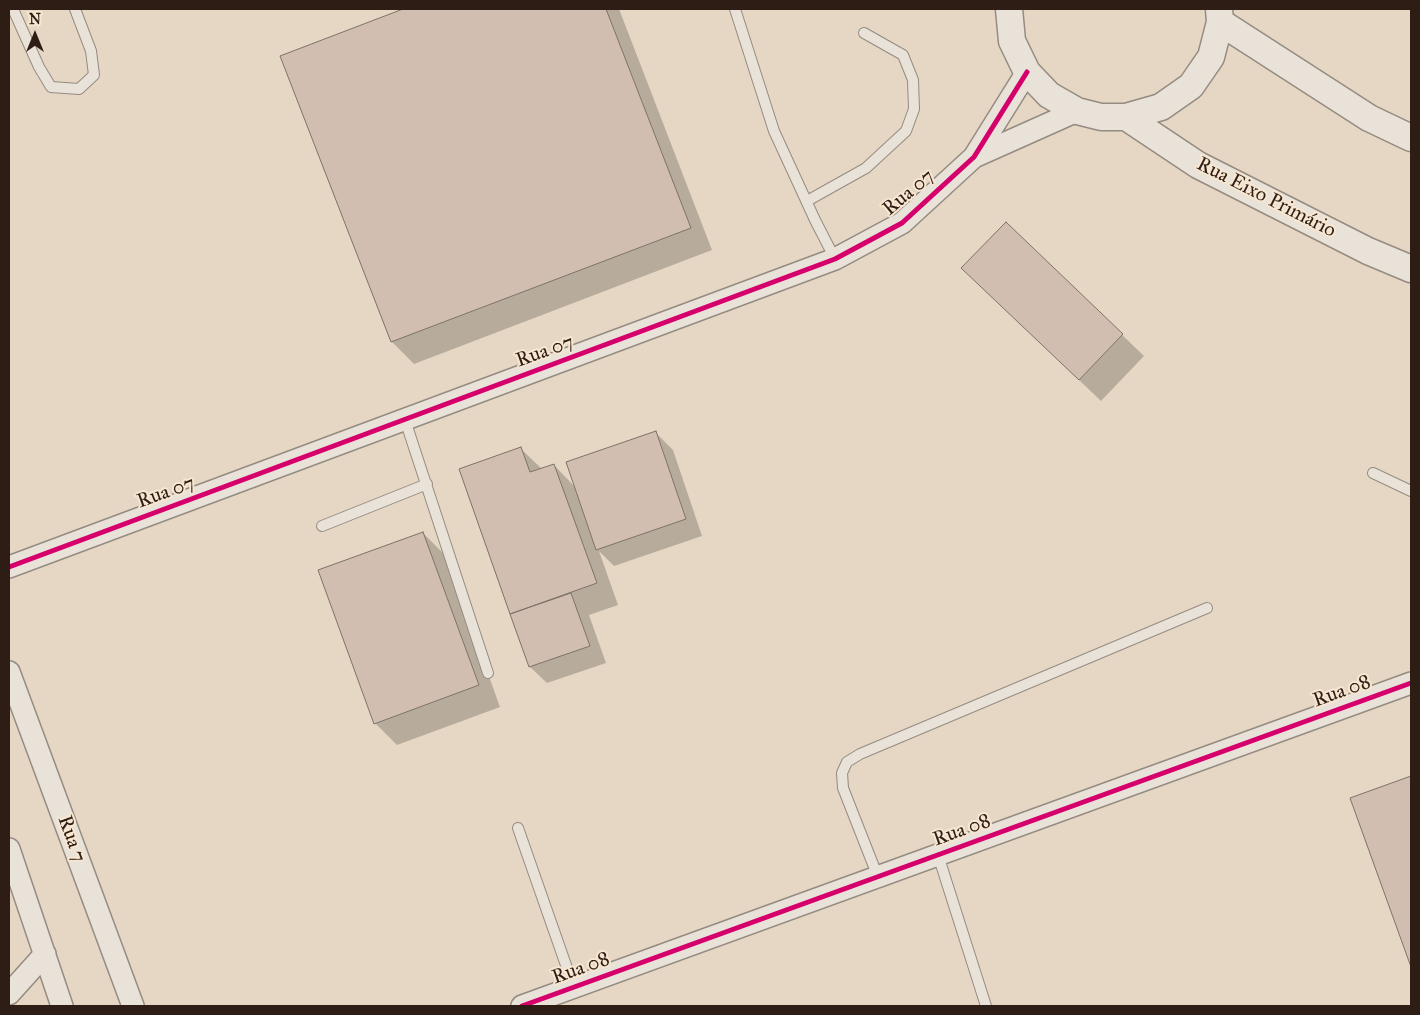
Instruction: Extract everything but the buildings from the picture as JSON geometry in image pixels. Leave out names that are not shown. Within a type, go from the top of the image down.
[{"type":"street","points":[[1009,9],[1012,41],[1027,72],[1049,95],[1077,110],[1101,117],[1126,117],[1161,107],[1190,86],[1211,57],[1220,15],[1369,118],[1411,138]]},
{"type":"street","name":"Rua 07","points":[[9,568],[836,260],[902,223],[974,157],[1027,72]]},
{"type":"street","name":"Rua 07","points":[[974,157],[1077,110]]},
{"type":"street","name":"Rua Eixo Primário","points":[[1126,117],[1198,165],[1368,251],[1411,269]]},
{"type":"street","name":"Rua 7","points":[[9,672],[133,1006]]},
{"type":"street","name":"Rua 08","points":[[522,1006],[1411,683]]},
{"type":"street","points":[[9,849],[62,1006]]},
{"type":"street","points":[[9,994],[45,954]]},
{"type":"lane","points":[[13,9],[51,87],[79,89],[94,74],[91,51],[74,9]]},
{"type":"lane","points":[[735,9],[774,132],[836,260]]},
{"type":"lane","points":[[807,201],[866,168],[906,132],[914,109],[913,80],[903,55],[864,33]]},
{"type":"lane","points":[[405,420],[488,673]]},
{"type":"lane","points":[[1373,473],[1411,491]]},
{"type":"lane","points":[[322,526],[426,484]]},
{"type":"lane","points":[[878,877],[843,788],[842,772],[847,762],[860,754],[1207,608]]},
{"type":"lane","points":[[518,828],[574,988]]},
{"type":"lane","points":[[938,855],[986,1006]]},
{"type":"cycle path","points":[[9,567],[835,259],[902,223],[974,157],[1027,72]]},
{"type":"cycle path","points":[[522,1006],[1411,683]]}]
